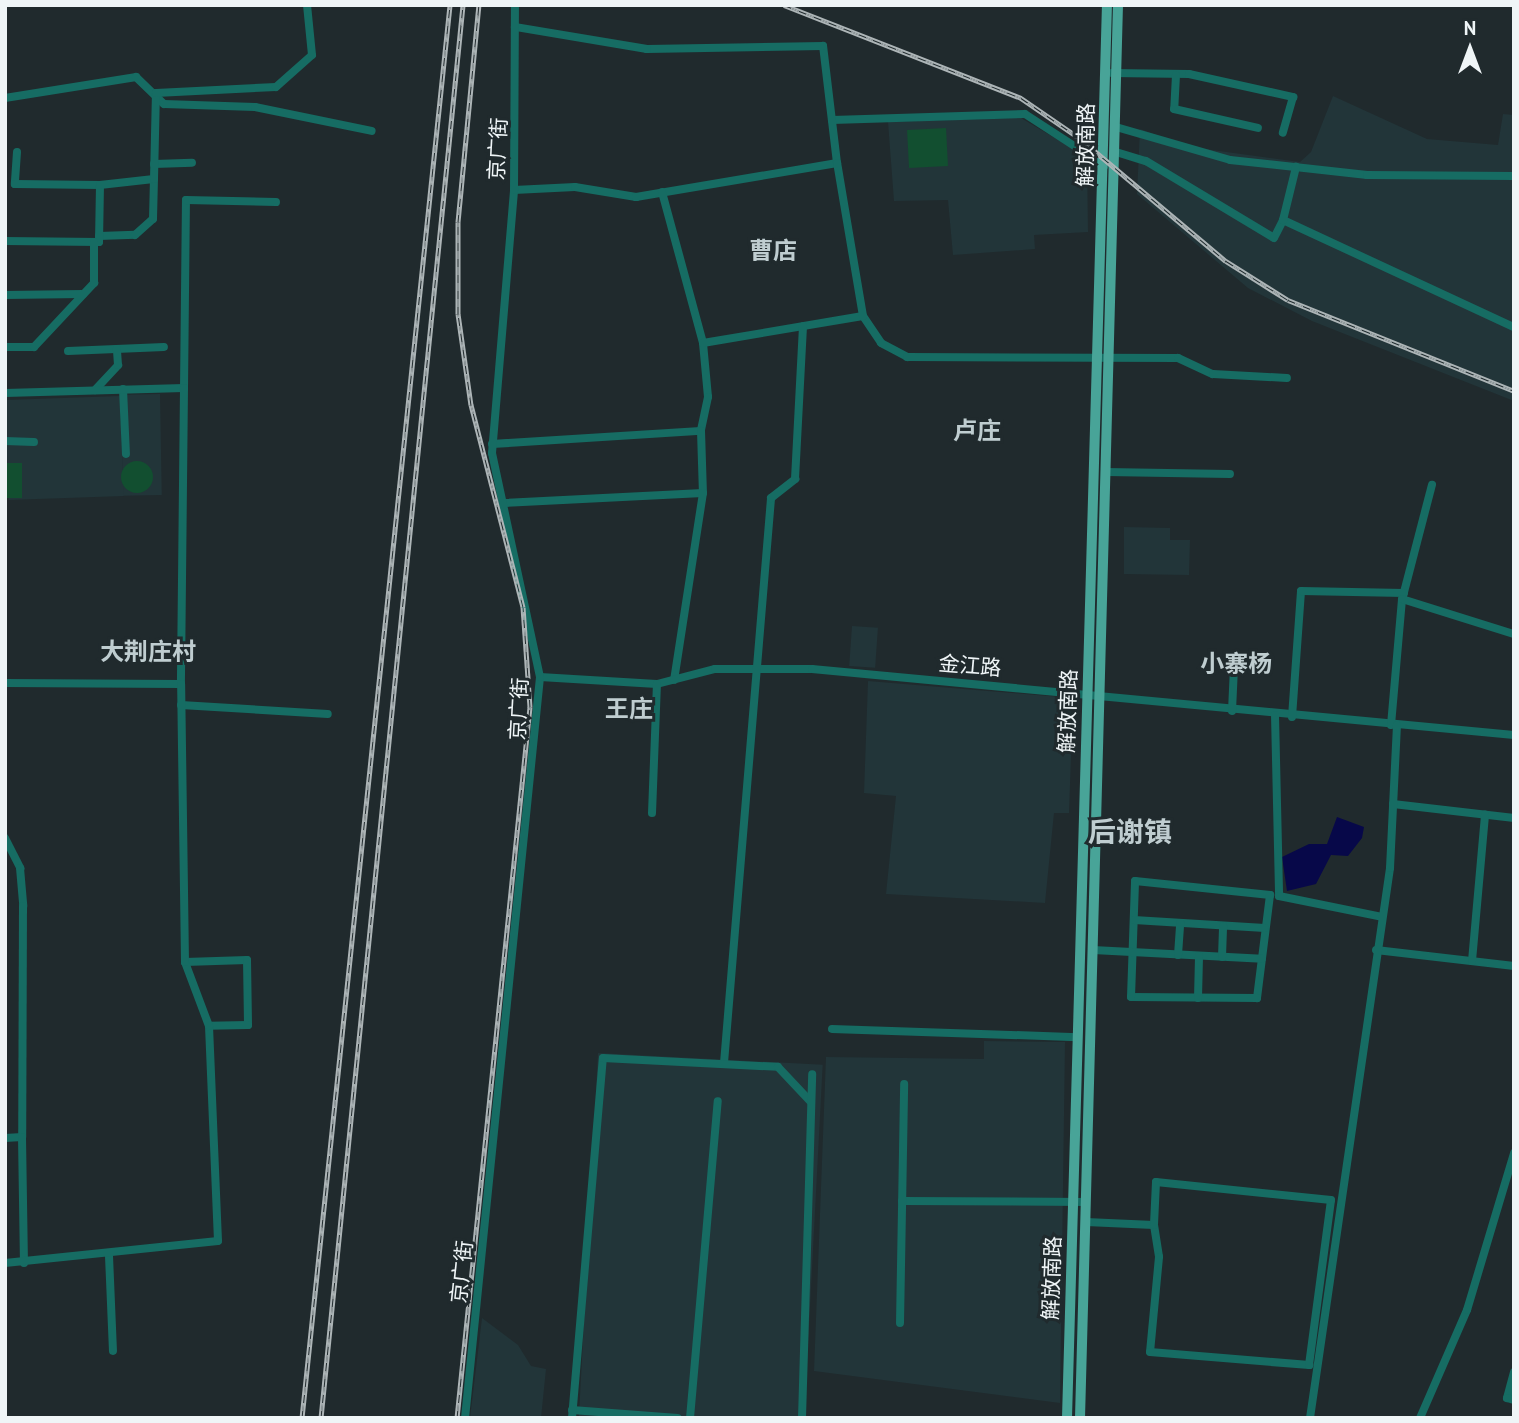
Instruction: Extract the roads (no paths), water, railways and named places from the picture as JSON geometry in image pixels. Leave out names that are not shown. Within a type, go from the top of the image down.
[{"type":"main road","name":"解放南路","points":[[1067,1418],[1087,695],[1116,152],[1107,5]]},
{"type":"main road","name":"解放南路","points":[[1080,1418],[1106,472],[1105,166],[1118,5]]},
{"type":"street","points":[[156,93],[276,87],[313,55],[307,5]]},
{"type":"street","name":"京广街","points":[[464,1418],[540,677],[492,444],[514,190],[515,5]]},
{"type":"street","points":[[515,27],[647,49],[823,46],[837,163],[863,316],[881,343],[907,357],[1178,358],[1213,374],[1287,378]]},
{"type":"street","points":[[1111,73],[1175,75],[1293,97],[1283,133]]},
{"type":"street","points":[[1175,75],[1174,109],[1258,128]]},
{"type":"street","points":[[5,98],[136,77],[156,93],[164,104],[255,107],[372,131]]},
{"type":"street","points":[[5,240],[96,239],[135,235],[153,219],[156,93]]},
{"type":"street","points":[[832,120],[1025,114],[1105,166]]},
{"type":"street","points":[[1116,127],[1185,150],[1296,167],[1514,176]]},
{"type":"street","points":[[16,152],[15,184],[100,185],[154,179]]},
{"type":"street","points":[[1116,152],[1146,161],[1274,238],[1283,220],[1296,167]]},
{"type":"street","points":[[154,164],[192,163]]},
{"type":"street","points":[[514,190],[662,192],[837,163]]},
{"type":"street","points":[[5,347],[34,347],[94,283],[100,185]]},
{"type":"street","points":[[662,192],[703,343],[708,397],[701,431],[703,493],[674,680]]},
{"type":"street","points":[[5,1263],[109,1256],[218,1241],[209,1026],[184,962],[181,684],[186,200],[276,202]]},
{"type":"street","points":[[1283,220],[1514,327]]},
{"type":"street","points":[[5,295],[83,294]]},
{"type":"street","points":[[703,343],[863,316]]},
{"type":"street","points":[[724,1063],[772,498],[795,479],[803,326]]},
{"type":"street","points":[[68,351],[164,346]]},
{"type":"street","points":[[95,390],[118,365],[117,349]]},
{"type":"street","points":[[5,393],[184,388]]},
{"type":"street","points":[[123,389],[126,454]]},
{"type":"street","points":[[492,444],[701,431]]},
{"type":"street","points":[[5,442],[34,442]]},
{"type":"street","points":[[1106,472],[1230,474]]},
{"type":"street","points":[[1310,1418],[1382,917],[1393,804],[1394,725],[1403,596],[1432,485]]},
{"type":"street","points":[[505,503],[703,493]]},
{"type":"street","points":[[1292,717],[1301,591],[1403,596],[1514,634]]},
{"type":"street","points":[[1232,711],[1234,667]]},
{"type":"street","name":"金江路","points":[[540,677],[657,684],[715,669],[758,670],[1087,695],[1292,717],[1514,735]]},
{"type":"street","points":[[5,683],[181,684]]},
{"type":"street","points":[[652,813],[657,684]]},
{"type":"street","points":[[181,705],[328,714]]},
{"type":"street","points":[[1275,715],[1279,897],[1382,917]]},
{"type":"street","points":[[1393,804],[1514,818]]},
{"type":"street","points":[[1472,961],[1485,815]]},
{"type":"street","points":[[5,838],[20,868],[23,906],[24,1263]]},
{"type":"street","points":[[1135,881],[1270,895],[1265,929],[1257,998],[1131,997],[1135,881]]},
{"type":"street","points":[[1134,920],[1265,929]]},
{"type":"street","points":[[1178,955],[1180,923]]},
{"type":"street","points":[[1222,957],[1223,926]]},
{"type":"street","points":[[1093,950],[1262,959]]},
{"type":"street","points":[[1377,950],[1514,966]]},
{"type":"street","points":[[1198,998],[1199,956]]},
{"type":"street","points":[[184,962],[247,960],[248,1025],[209,1026]]},
{"type":"street","points":[[832,1029],[1078,1037]]},
{"type":"street","points":[[678,1418],[572,1414],[603,1058],[778,1067],[811,1102]]},
{"type":"street","points":[[802,1418],[812,1074]]},
{"type":"street","points":[[900,1324],[904,1084]]},
{"type":"street","points":[[690,1418],[718,1101]]},
{"type":"street","points":[[5,1138],[22,1137]]},
{"type":"street","points":[[1420,1418],[1467,1310],[1514,1153]]},
{"type":"street","points":[[1156,1182],[1332,1200],[1309,1365],[1150,1352],[1159,1257],[1154,1225],[1156,1182]]},
{"type":"street","points":[[902,1201],[1086,1202]]},
{"type":"street","points":[[1086,1222],[1154,1225]]},
{"type":"street","points":[[109,1256],[113,1351]]},
{"type":"street","points":[[1514,1372],[1507,1398],[1514,1400]]},
{"type":"railway","points":[[302,1418],[450,5]]},
{"type":"railway","points":[[321,1418],[463,5]]},
{"type":"railway","points":[[457,1418],[530,707],[523,607],[471,405],[458,314],[458,222],[479,5]]},
{"type":"railway","points":[[784,5],[1021,98],[1078,137],[1226,261],[1288,300],[1514,391]]},
{"type":"district","name":"曹店","points":[[773,251]]},
{"type":"district","name":"卢庄","points":[[977,431]]},
{"type":"district","name":"大荆庄村","points":[[148,652]]},
{"type":"district","name":"小寨杨","points":[[1236,664]]},
{"type":"district","name":"王庄","points":[[629,709]]},
{"type":"district","name":"后谢镇","points":[[1130,832]]}]
